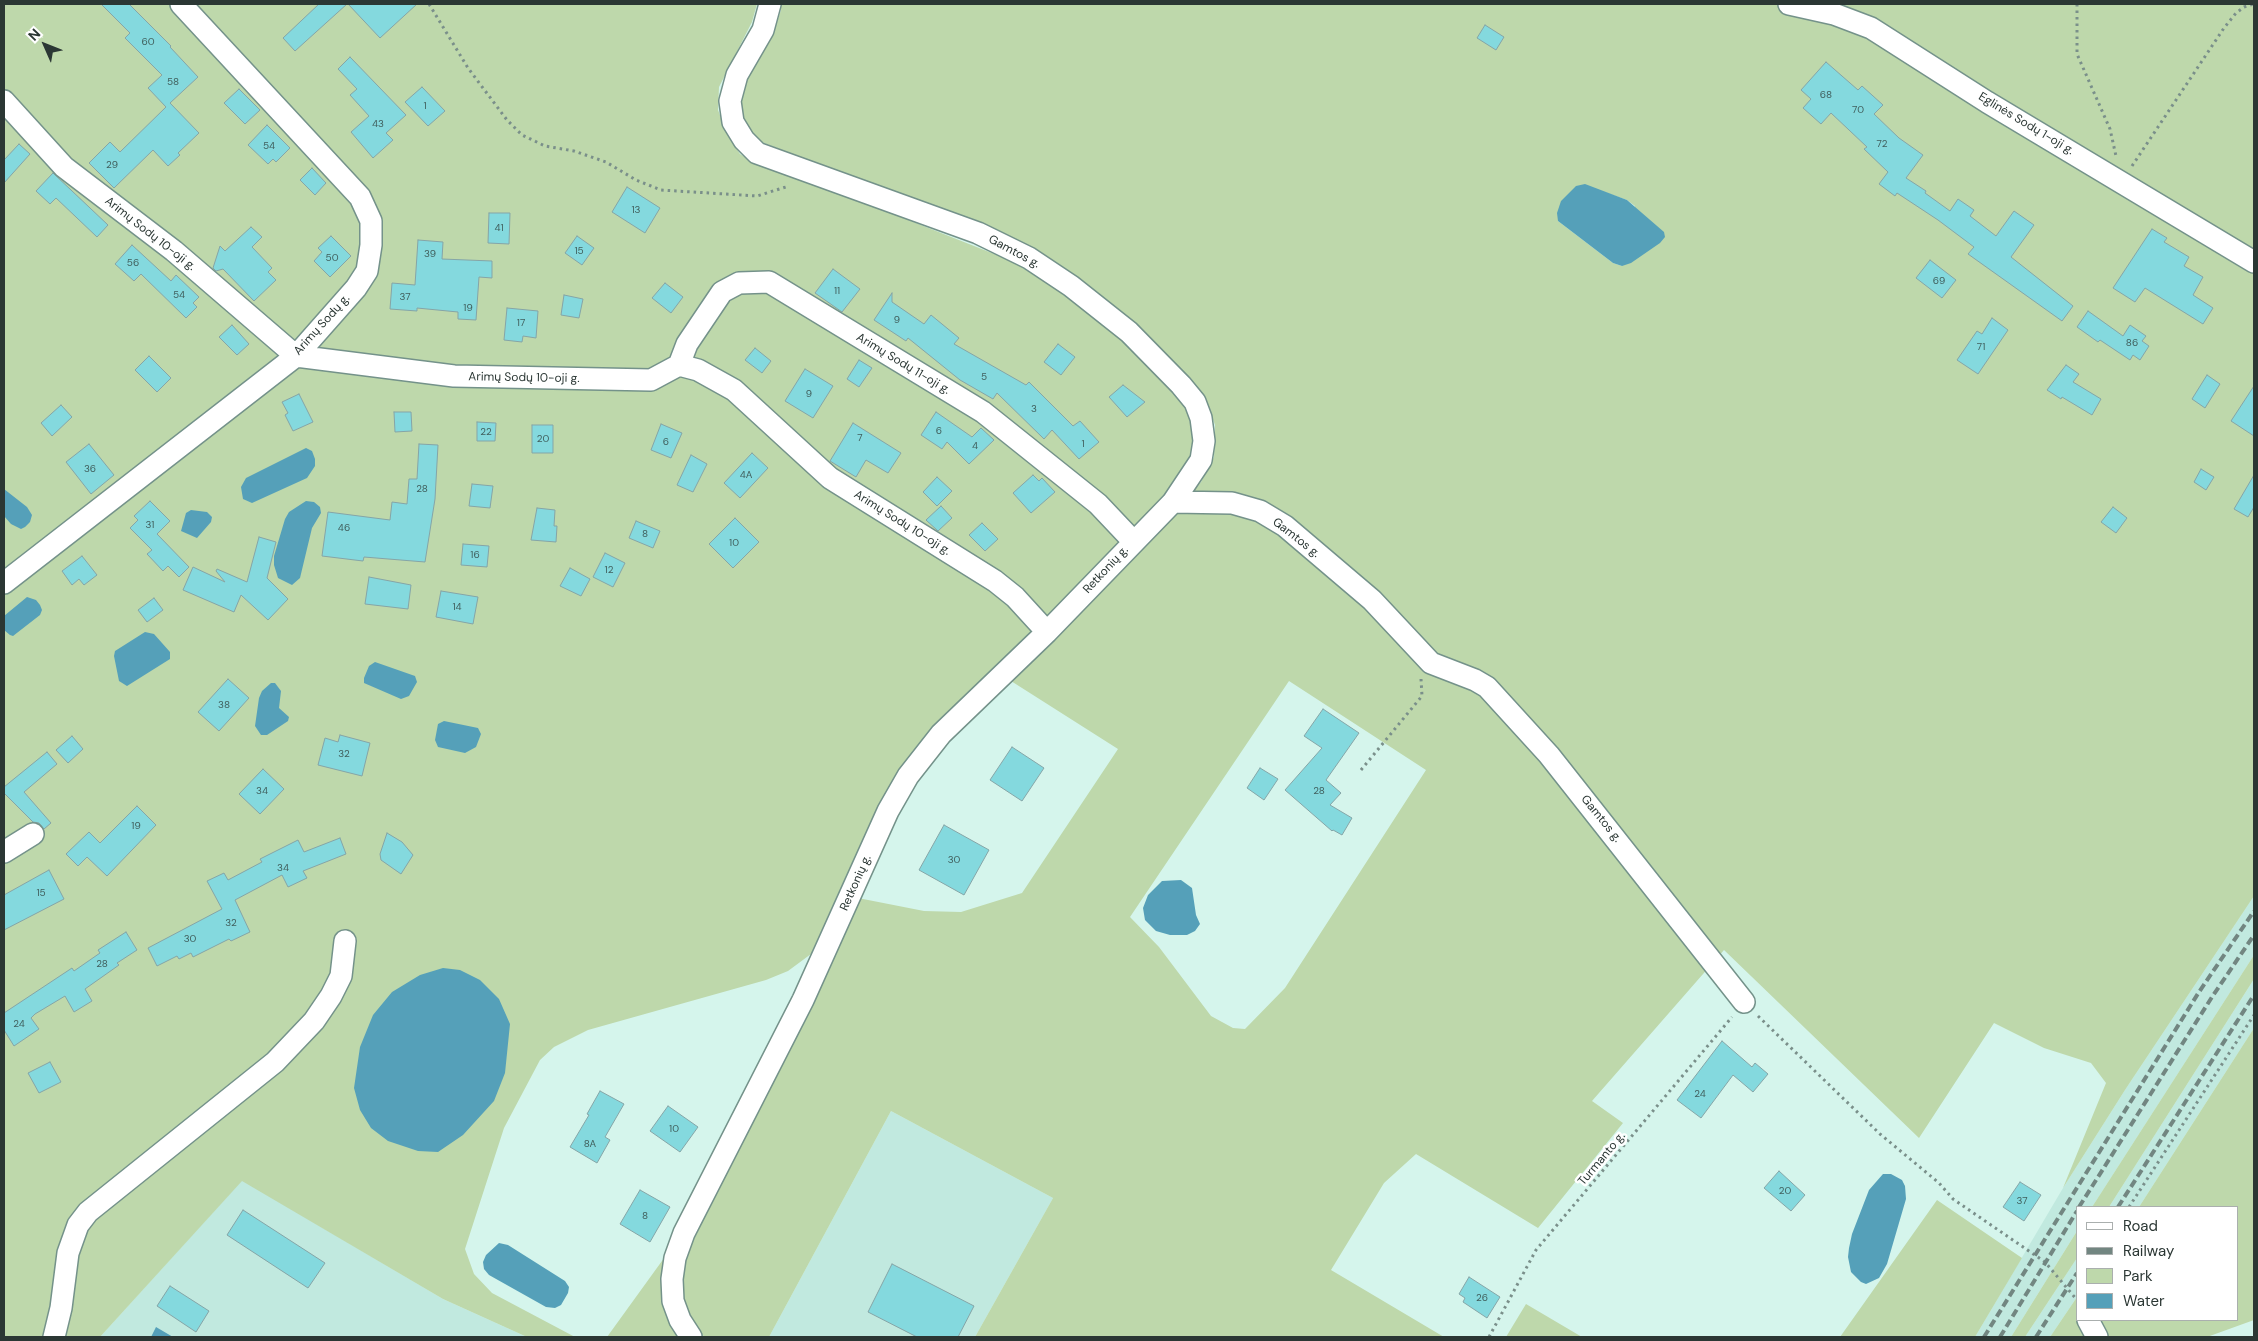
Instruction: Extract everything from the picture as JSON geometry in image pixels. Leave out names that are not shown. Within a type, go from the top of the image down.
[{"type":"street","name":"Arimų Sodų g.","points":[[4,583],[296,356],[356,288],[367,271],[371,245],[371,221],[360,197],[181,4]]},
{"type":"street","name":"Gamtos g.","points":[[770,4],[763,30],[737,76],[730,101],[733,122],[744,140],[757,153],[978,233],[1029,258],[1071,286],[1129,332],[1182,385],[1195,402],[1202,418],[1204,441],[1201,460],[1173,502]]},
{"type":"street","name":"Eglinės Sodų 1-oji g.","points":[[1790,4],[1834,14],[1871,28],[1987,102],[2122,181],[2254,262]]},
{"type":"street","name":"Arimų Sodų 10-oji g.","points":[[4,101],[64,167],[174,251],[296,356],[454,376],[651,380],[679,365],[698,370],[734,390],[830,478],[995,581],[1015,597],[1047,632]]},
{"type":"street","name":"Arimų Sodų 11-oji g.","points":[[679,365],[688,344],[722,292],[739,283],[769,282],[982,412],[1098,504],[1133,541]]},
{"type":"street","name":"Gamtos g.","points":[[1173,502],[1232,503],[1260,511],[1284,526],[1372,600],[1430,663],[1475,680],[1487,687],[1549,754],[1744,1002]]},
{"type":"street","name":"Retkonių g.","points":[[691,1337],[680,1320],[673,1301],[672,1287],[675,1258],[684,1234],[803,1000],[888,811],[908,776],[941,734],[1047,632],[1133,541],[1173,502]]},
{"type":"street","points":[[4,852],[33,834]]},
{"type":"street","points":[[54,1337],[61,1308],[68,1253],[78,1225],[88,1212],[275,1062],[314,1021],[342,976],[345,940]]},
{"type":"street","points":[[2089,1321],[2097,1337]]},
{"type":"path","points":[[429,4],[468,68],[507,120],[522,135],[545,146],[574,151],[606,162],[636,180],[661,190],[757,196],[820,176]]},
{"type":"path","points":[[2077,4],[2077,54],[2110,130],[2122,181]]},
{"type":"path","points":[[2122,181],[2224,28],[2240,10],[2254,4]]},
{"type":"path","points":[[1361,770],[1422,696],[1420,651]]},
{"type":"path","points":[[1744,1002],[1880,1134],[1926,1172],[1967,1210],[2045,1262],[2076,1299]]},
{"type":"path","name":"Turmanto g.","points":[[1489,1337],[1536,1250],[1744,1002]]},
{"type":"path","points":[[2130,1206],[2254,1015]]},
{"type":"shaded area","points":[[2254,896],[2254,955],[2093,1206],[2076,1206],[2076,1233],[2011,1337],[1975,1337],[2063,1188],[2125,1090]]},
{"type":"shaded area","points":[[2254,979],[2254,1028],[2140,1206],[2110,1206]]},
{"type":"shaded area","points":[[891,1111],[1053,1198],[975,1337],[769,1337]]},
{"type":"shaded area","points":[[242,1180],[443,1299],[527,1337],[100,1337]]},
{"type":"shaded area","points":[[2076,1260],[2076,1298],[2050,1337],[2025,1337]]},
{"type":"green space","points":[[4,4],[757,4],[752,22],[719,87],[718,110],[728,136],[740,154],[758,165],[797,176],[1012,261],[1091,312],[1174,388],[1188,412],[1193,436],[1190,458],[1174,487],[979,686],[935,725],[893,782],[872,819],[811,954],[788,971],[766,980],[588,1030],[554,1047],[540,1060],[504,1128],[465,1249],[474,1274],[492,1293],[575,1337],[527,1337],[443,1299],[242,1181],[100,1337],[4,1337]]},
{"type":"green space","points":[[781,4],[2254,4],[2254,896],[2125,1090],[2063,1188],[2106,1083],[2091,1063],[2044,1048],[1994,1023],[1919,1138],[1724,950],[1592,1101],[1623,1123],[1538,1228],[1416,1154],[1384,1183],[1331,1270],[1444,1337],[975,1337],[1053,1198],[891,1111],[769,1337],[704,1337],[684,1306],[679,1283],[688,1251],[826,971],[858,898],[924,911],[961,912],[1022,893],[1118,749],[1011,681],[1179,508],[1201,482],[1214,457],[1215,425],[1207,403],[1193,383],[1175,363],[1074,278],[1002,236],[759,141],[748,130],[740,115],[739,96],[744,78],[772,37],[781,10]],"holes":[[[1584,185],[1627,200],[1635,206],[1622,266],[1613,263],[1558,221]],[[1289,681],[1426,770],[1285,988],[1245,1029],[1233,1028],[1211,1016],[1159,947],[1130,917]]]},
{"type":"green space","points":[[2254,955],[2254,979],[2110,1206],[2093,1206]]},
{"type":"green space","points":[[2254,1028],[2254,1320],[2207,1337],[2050,1337],[2076,1298],[2076,1321],[2238,1321],[2238,1206],[2140,1206]]},
{"type":"green space","points":[[1937,1200],[2022,1258],[1975,1337],[1840,1337]]},
{"type":"green space","points":[[2076,1233],[2076,1260],[2025,1337],[2011,1337]]},
{"type":"green space","points":[[667,1254],[670,1323],[678,1337],[607,1337]]},
{"type":"green space","points":[[1526,1304],[1582,1337],[1506,1337]]},
{"type":"water","points":[[1585,184],[1627,200],[1664,232],[1665,237],[1660,243],[1631,263],[1622,266],[1613,263],[1558,221],[1557,213],[1561,201],[1576,186]]},
{"type":"water","points":[[306,448],[312,451],[315,459],[315,466],[307,478],[252,503],[243,499],[241,487],[246,478]]},
{"type":"water","points":[[4,489],[27,507],[32,515],[30,522],[21,529],[11,524],[4,516]]},
{"type":"water","points":[[306,501],[314,502],[320,507],[321,513],[312,528],[300,578],[292,585],[278,578],[274,565],[274,556],[285,519],[289,512]]},
{"type":"water","points":[[191,510],[207,512],[212,517],[211,522],[197,538],[181,531],[186,513]]},
{"type":"water","points":[[27,597],[36,600],[40,605],[42,610],[40,615],[13,636],[10,635],[4,630],[4,616]]},
{"type":"water","points":[[145,632],[154,634],[170,652],[170,659],[127,686],[119,681],[114,656],[115,651]]},
{"type":"water","points":[[375,662],[415,676],[417,682],[409,696],[401,699],[364,683],[369,666]]},
{"type":"water","points":[[271,683],[275,683],[281,691],[279,708],[289,717],[288,721],[267,735],[261,735],[255,726],[259,698],[262,691]]},
{"type":"water","points":[[444,721],[478,728],[481,734],[476,747],[465,753],[438,747],[435,740],[438,724]]},
{"type":"water","points":[[1181,880],[1192,888],[1196,915],[1200,924],[1195,931],[1187,935],[1170,935],[1156,931],[1145,920],[1143,908],[1148,895],[1162,881]]},
{"type":"water","points":[[443,968],[460,970],[480,980],[499,999],[510,1024],[505,1073],[494,1101],[463,1135],[438,1152],[418,1151],[388,1141],[371,1128],[360,1110],[354,1088],[360,1047],[373,1015],[392,992],[420,975]]},
{"type":"water","points":[[1883,1174],[1891,1174],[1902,1180],[1905,1186],[1906,1199],[1887,1264],[1879,1278],[1866,1284],[1861,1282],[1851,1272],[1848,1257],[1849,1248],[1852,1234],[1869,1190]]},
{"type":"water","points":[[499,1243],[508,1245],[565,1281],[569,1287],[568,1293],[561,1305],[555,1308],[546,1307],[489,1275],[484,1269],[483,1262],[486,1255]]},
{"type":"water","points":[[156,1327],[173,1337],[151,1337]]},
{"type":"building","points":[[101,4],[129,4],[171,46],[198,77],[170,103],[199,133],[178,153],[180,155],[168,166],[153,150],[114,188],[89,163],[110,142],[120,152],[166,107],[148,88],[162,75],[125,38],[130,33]]},
{"type":"building","points":[[319,4],[347,4],[295,51],[283,38]]},
{"type":"building","points":[[348,4],[417,4],[380,38]]},
{"type":"building","points":[[1485,25],[1504,37],[1496,50],[1477,38]]},
{"type":"building","points":[[350,57],[406,115],[386,133],[393,140],[373,158],[351,132],[369,116],[350,95],[357,89],[338,69]]},
{"type":"building","points":[[1826,62],[1858,90],[1862,86],[1883,105],[1874,114],[1899,138],[1923,155],[1906,178],[1926,191],[1925,193],[1950,211],[1958,199],[1974,210],[1970,216],[1996,236],[2014,211],[2034,225],[2011,257],[2073,306],[2062,321],[1968,254],[1974,247],[1938,220],[1897,193],[1895,196],[1879,184],[1888,172],[1864,149],[1867,147],[1831,113],[1821,124],[1803,108],[1811,99],[1801,90]]},
{"type":"building","points":[[422,87],[445,111],[428,126],[405,102]]},
{"type":"building","points":[[239,89],[260,110],[245,124],[224,103]]},
{"type":"building","points":[[267,125],[290,148],[276,162],[273,159],[268,164],[248,145]]},
{"type":"building","points":[[19,144],[30,154],[4,183],[4,160]]},
{"type":"building","points":[[312,168],[326,183],[315,195],[300,180]]},
{"type":"building","points":[[53,173],[108,225],[97,237],[56,198],[50,204],[36,191]]},
{"type":"building","points":[[627,187],[660,208],[645,233],[612,212]]},
{"type":"building","points":[[489,213],[510,213],[509,244],[488,243]]},
{"type":"building","points":[[251,227],[262,237],[252,247],[272,268],[268,272],[276,280],[254,301],[223,269],[216,271],[213,268],[220,246],[225,251]]},
{"type":"building","points":[[2152,229],[2167,238],[2164,242],[2189,257],[2184,266],[2203,277],[2193,295],[2213,308],[2203,324],[2145,288],[2135,302],[2113,288]]},
{"type":"building","points":[[331,236],[351,256],[330,277],[314,261],[322,252],[318,248]]},
{"type":"building","points":[[577,236],[594,248],[582,265],[565,253]]},
{"type":"building","points":[[418,240],[443,242],[442,259],[492,261],[492,278],[479,277],[476,320],[458,319],[458,312],[417,308],[417,311],[390,309],[392,283],[415,285]]},
{"type":"building","points":[[132,245],[171,281],[176,275],[199,297],[193,303],[197,307],[186,318],[141,274],[134,281],[115,264]]},
{"type":"building","points":[[1930,260],[1956,280],[1942,298],[1916,278]]},
{"type":"building","points":[[833,269],[860,289],[842,312],[815,293]]},
{"type":"building","points":[[665,283],[683,297],[671,313],[652,298]]},
{"type":"building","points":[[892,293],[892,302],[924,324],[931,315],[959,338],[954,344],[1026,385],[1029,382],[1073,426],[1080,421],[1099,442],[1079,459],[1052,430],[1044,439],[997,393],[993,399],[960,380],[908,338],[906,341],[874,320]]},
{"type":"building","points":[[564,295],[583,299],[579,318],[561,315]]},
{"type":"building","points":[[507,308],[538,311],[536,338],[523,336],[522,342],[504,340]]},
{"type":"building","points":[[2088,311],[2123,336],[2130,325],[2146,336],[2142,341],[2149,346],[2140,360],[2133,355],[2130,360],[2100,340],[2098,342],[2077,327]]},
{"type":"building","points":[[1992,318],[2008,330],[1978,374],[1957,360],[1977,331],[1982,334]]},
{"type":"building","points":[[232,325],[249,344],[237,355],[219,337]]},
{"type":"building","points":[[1058,344],[1075,357],[1061,375],[1044,362]]},
{"type":"building","points":[[755,348],[771,361],[762,373],[745,360]]},
{"type":"building","points":[[149,356],[171,378],[157,392],[135,370]]},
{"type":"building","points":[[859,360],[872,368],[859,387],[847,379]]},
{"type":"building","points":[[2066,365],[2079,374],[2073,382],[2101,399],[2092,415],[2047,390]]},
{"type":"building","points":[[805,369],[833,386],[813,418],[785,401]]},
{"type":"building","points":[[2207,375],[2220,384],[2205,408],[2192,399]]},
{"type":"building","points":[[1123,385],[1145,402],[1127,417],[1109,397]]},
{"type":"building","points":[[2254,386],[2254,436],[2231,421]]},
{"type":"building","points":[[299,394],[313,422],[293,431],[285,415],[288,413],[282,402]]},
{"type":"building","points":[[61,405],[72,417],[52,436],[41,423]]},
{"type":"building","points":[[394,412],[411,412],[412,431],[395,432]]},
{"type":"building","points":[[936,412],[972,437],[981,428],[994,440],[969,464],[947,442],[942,449],[921,435]]},
{"type":"building","points":[[477,422],[496,423],[495,441],[477,441]]},
{"type":"building","points":[[853,423],[901,453],[888,473],[866,460],[856,477],[830,461]]},
{"type":"building","points":[[661,424],[682,433],[671,458],[651,450]]},
{"type":"building","points":[[532,425],[553,425],[553,453],[532,453]]},
{"type":"building","points":[[89,444],[114,475],[91,494],[66,462]]},
{"type":"building","points":[[419,444],[438,445],[435,499],[425,562],[364,557],[363,561],[322,556],[328,512],[390,520],[392,502],[407,504],[409,479],[417,479]]},
{"type":"building","points":[[752,453],[768,468],[740,498],[724,483]]},
{"type":"building","points":[[691,455],[707,464],[693,492],[677,485]]},
{"type":"building","points":[[2201,469],[2214,477],[2206,490],[2194,482]]},
{"type":"building","points":[[1033,475],[1039,481],[1042,478],[1055,492],[1031,513],[1013,493]]},
{"type":"building","points":[[2254,475],[2254,507],[2248,517],[2234,509]]},
{"type":"building","points":[[937,477],[952,491],[937,506],[923,492]]},
{"type":"building","points":[[472,484],[493,486],[490,508],[469,506]]},
{"type":"building","points":[[150,501],[170,521],[157,534],[189,567],[179,577],[168,566],[163,571],[147,554],[152,550],[130,528],[138,520],[134,516]]},
{"type":"building","points":[[941,506],[952,518],[938,531],[926,520]]},
{"type":"building","points":[[2113,507],[2127,518],[2116,533],[2101,522]]},
{"type":"building","points":[[537,508],[555,510],[556,542],[531,540]]},
{"type":"building","points":[[735,518],[759,542],[733,568],[709,544]]},
{"type":"building","points":[[636,521],[660,531],[653,548],[629,538]]},
{"type":"building","points":[[982,523],[998,539],[985,551],[969,535]]},
{"type":"building","points":[[259,537],[276,542],[267,578],[288,599],[268,620],[241,595],[234,612],[183,590],[193,567],[225,582],[216,571],[217,569],[247,582]]},
{"type":"building","points":[[463,544],[489,546],[487,567],[461,565]]},
{"type":"building","points":[[605,553],[625,563],[613,587],[593,577]]},
{"type":"building","points":[[82,556],[97,575],[84,585],[79,579],[72,585],[62,571]]},
{"type":"building","points":[[570,568],[590,579],[581,596],[560,586]]},
{"type":"building","points":[[369,577],[411,585],[408,609],[365,604]]},
{"type":"building","points":[[441,591],[478,597],[473,624],[436,617]]},
{"type":"building","points":[[154,598],[163,610],[147,622],[138,610]]},
{"type":"building","points":[[228,679],[249,698],[219,731],[198,712]]},
{"type":"building","points":[[1323,709],[1359,733],[1326,780],[1341,793],[1330,805],[1352,818],[1342,835],[1332,831],[1285,790],[1322,748],[1304,736]]},
{"type":"building","points":[[340,735],[370,743],[362,776],[318,765],[325,738],[338,742]]},
{"type":"building","points":[[72,736],[83,749],[68,763],[56,750]]},
{"type":"building","points":[[1012,747],[1044,768],[1022,801],[990,780]]},
{"type":"building","points":[[47,752],[57,764],[24,792],[51,823],[44,829],[39,823],[33,822],[4,793],[4,787]]},
{"type":"building","points":[[1260,768],[1278,779],[1264,800],[1247,788]]},
{"type":"building","points":[[263,769],[284,789],[260,814],[239,794]]},
{"type":"building","points":[[137,806],[156,825],[107,876],[87,857],[78,866],[66,854],[89,832],[100,843]]},
{"type":"building","points":[[944,825],[989,850],[964,895],[919,870]]},
{"type":"building","points":[[387,833],[402,842],[413,855],[401,874],[381,860],[380,854]]},
{"type":"building","points":[[340,838],[346,854],[303,871],[307,878],[288,887],[282,875],[235,900],[250,932],[231,941],[229,939],[193,957],[191,953],[179,959],[177,956],[157,966],[148,948],[222,909],[207,881],[224,873],[228,880],[262,862],[260,859],[298,840],[304,852]]},
{"type":"building","points":[[49,870],[64,899],[4,930],[4,895]]},
{"type":"building","points":[[126,932],[137,950],[117,963],[119,965],[85,989],[92,1001],[74,1012],[65,996],[35,1014],[31,1018],[39,1029],[14,1046],[4,1030],[4,1013],[72,968],[74,971],[100,953],[98,950]]},
{"type":"building","points":[[1722,1041],[1752,1067],[1755,1063],[1768,1074],[1753,1092],[1733,1075],[1701,1118],[1677,1100]]},
{"type":"building","points":[[50,1062],[61,1082],[39,1093],[28,1073]]},
{"type":"building","points":[[600,1091],[624,1104],[605,1137],[610,1140],[597,1163],[570,1147],[589,1115],[587,1114]]},
{"type":"building","points":[[668,1106],[698,1127],[680,1152],[650,1131]]},
{"type":"building","points":[[1779,1171],[1805,1195],[1791,1211],[1764,1188]]},
{"type":"building","points":[[2020,1182],[2041,1195],[2024,1221],[2003,1207]]},
{"type":"building","points":[[640,1190],[670,1207],[650,1242],[620,1224]]},
{"type":"building","points":[[243,1210],[325,1263],[308,1288],[227,1235]]},
{"type":"building","points":[[892,1264],[974,1306],[958,1337],[917,1337],[868,1312]]},
{"type":"building","points":[[1469,1277],[1500,1297],[1487,1318],[1463,1302],[1465,1298],[1459,1294]]},
{"type":"building","points":[[170,1286],[209,1311],[196,1332],[157,1306]]},
{"type":"railway","points":[[1984,1337],[2199,992],[2254,911]]},
{"type":"railway","points":[[2080,1206],[2212,997],[2254,935]]},
{"type":"railway","points":[[2119,1206],[2254,995]]},
{"type":"railway","points":[[2000,1337],[2076,1213]]},
{"type":"railway","points":[[2036,1337],[2076,1275]]}]
